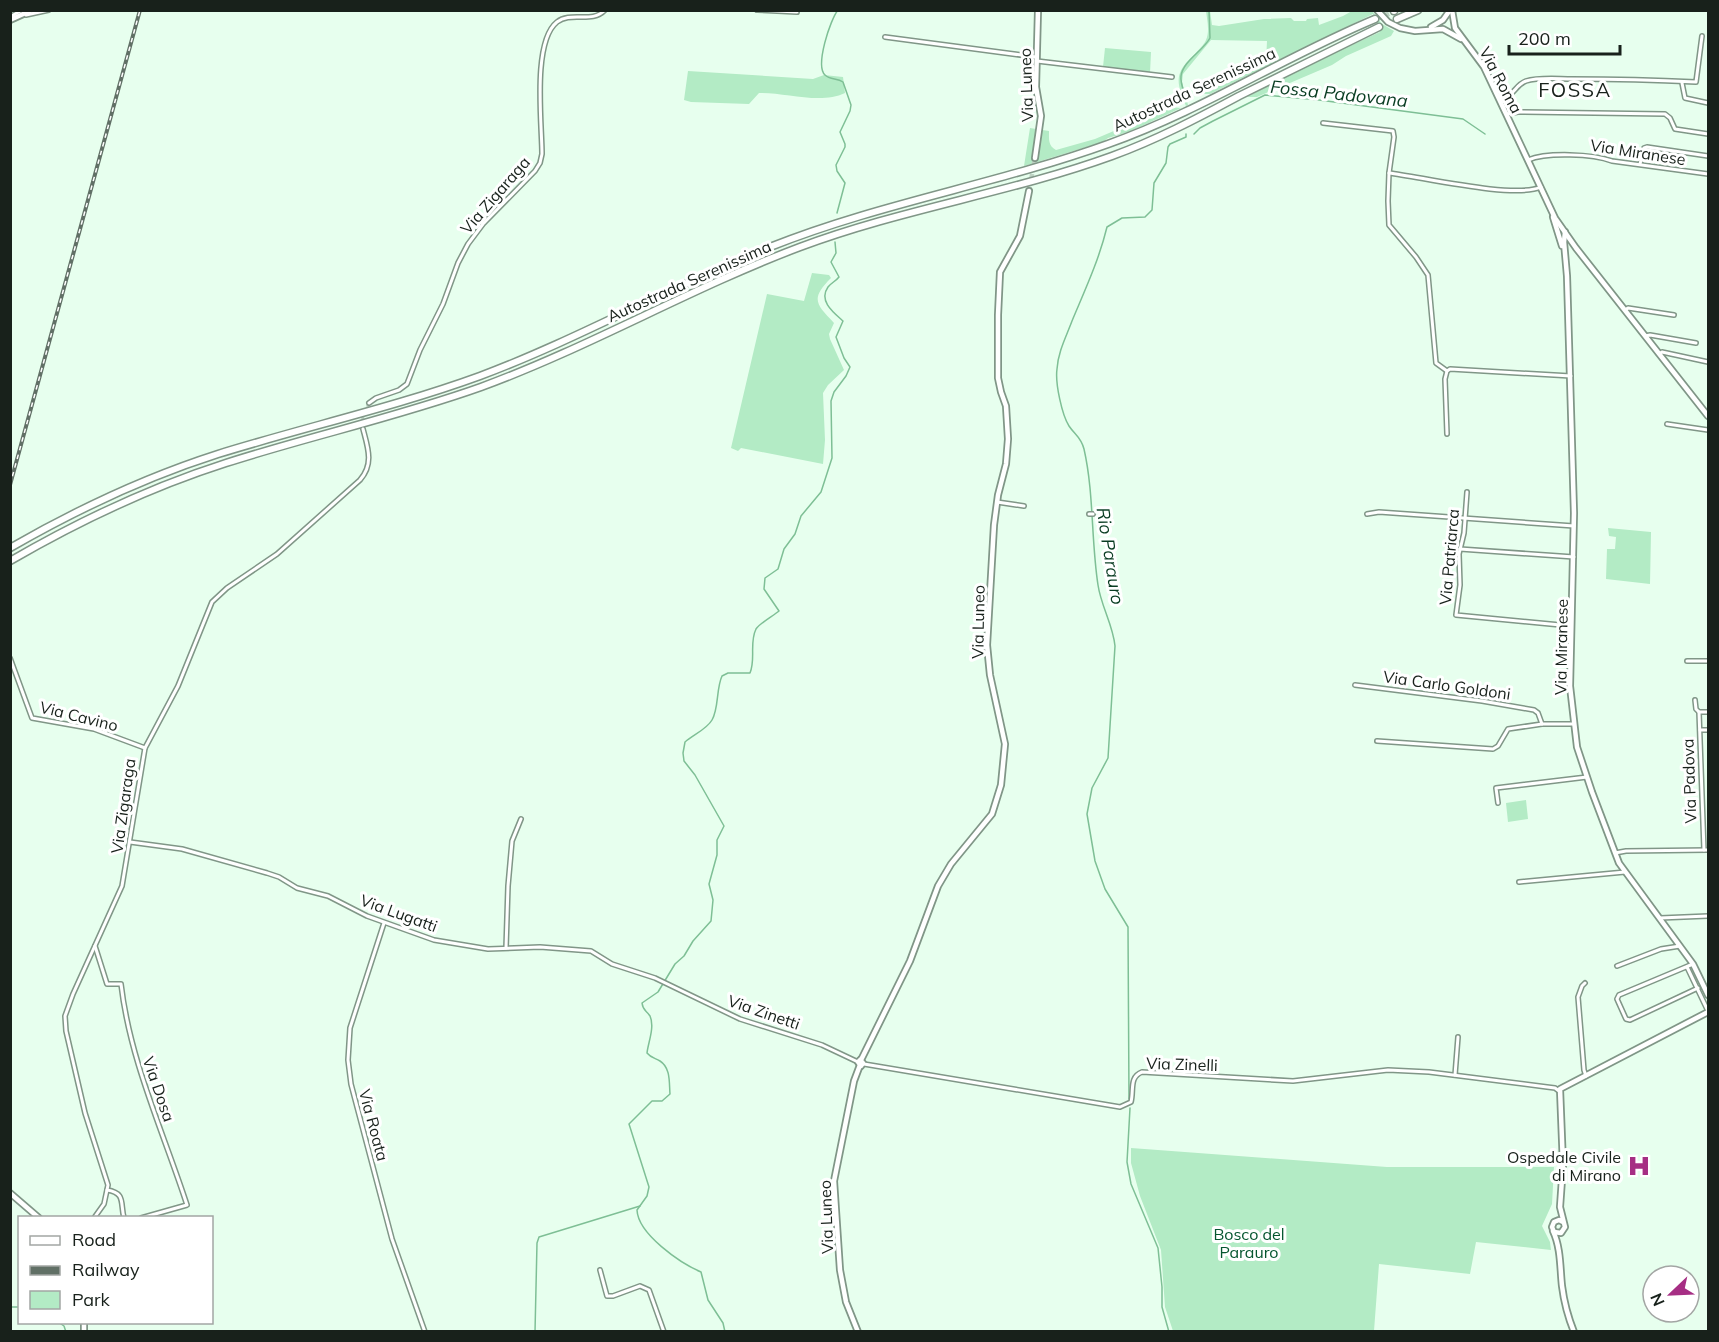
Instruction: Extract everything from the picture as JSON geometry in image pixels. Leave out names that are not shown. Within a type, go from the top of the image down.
[{"type":"highway","points":[[1397,19],[1418,10]]},
{"type":"highway","name":"Autostrada Serenissima","points":[[10,548],[73,514],[152,478],[217,454],[478,376],[592,328],[725,266],[812,231],[886,207],[1056,161],[1109,144],[1162,122],[1305,50],[1375,19]]},
{"type":"highway","name":"Autostrada Serenissima","points":[[10,561],[81,523],[157,489],[228,462],[392,416],[489,384],[555,357],[734,274],[831,236],[891,217],[1060,173],[1112,156],[1197,118],[1379,27]]},
{"type":"main road","name":"Via Luneo","points":[[1035,158],[1041,116],[1036,87],[1038,10]]},
{"type":"main road","points":[[1377,10],[1388,22],[1398,28],[1413,31],[1445,30],[1463,40]]},
{"type":"main road","points":[[1425,29],[1440,22],[1451,10]]},
{"type":"main road","points":[[1451,10],[1454,25],[1463,40]]},
{"type":"main road","points":[[10,20],[27,12]]},
{"type":"main road","name":"Via Roma","points":[[1463,40],[1479,58],[1515,133]]},
{"type":"main road","name":"Via Miranese","points":[[1515,133],[1550,208],[1572,243],[1708,413]]},
{"type":"main road","name":"Via Luneo","points":[[858,1332],[846,1302],[840,1270],[834,1181],[855,1081],[861,1063],[910,961],[941,881],[960,853],[992,814],[1003,774],[1005,744],[990,675],[987,645],[996,502],[1006,464],[1008,439],[1006,406],[999,378],[999,283],[1004,263],[1020,236],[1029,191]]},
{"type":"main road","name":"Via Miranese","points":[[1550,208],[1566,263]]},
{"type":"main road","name":"Via Miranese","points":[[1565,232],[1574,526],[1570,686],[1578,751],[1624,872],[1680,946],[1708,995]]},
{"type":"main road","points":[[1564,248],[1567,243],[1572,243]]},
{"type":"main road","points":[[1560,1259],[1562,1232],[1565,1227],[1560,1207],[1563,1165],[1560,1089],[1708,1012]]},
{"type":"main road","points":[[10,1193],[37,1216]]},
{"type":"main road","points":[[1560,1207],[1552,1226],[1560,1259],[1564,1300],[1574,1332]]},
{"type":"main road","points":[[1554,1222],[1563,1222]]},
{"type":"main road","points":[[1553,1231],[1562,1232]]},
{"type":"street","points":[[10,20],[15,12],[49,10]]},
{"type":"street","name":"Via Zigaraga","points":[[369,403],[407,384],[468,244],[483,224],[539,165],[542,154],[541,71],[545,44],[550,31],[561,20],[596,17],[605,10]]},
{"type":"street","points":[[757,10],[797,12]]},
{"type":"street","points":[[1500,100],[1510,97],[1520,84],[1532,80],[1606,79],[1696,82],[1702,36]]},
{"type":"street","points":[[885,37],[1172,77]]},
{"type":"street","points":[[1682,83],[1685,98],[1708,103]]},
{"type":"street","points":[[1506,114],[1518,112],[1665,114],[1670,118],[1675,129],[1708,134]]},
{"type":"street","points":[[1323,123],[1393,131],[1389,173],[1389,225],[1428,275],[1436,363],[1447,371]]},
{"type":"street","points":[[1640,164],[1644,148],[1647,147],[1708,156]]},
{"type":"street","name":"Via Miranese","points":[[1528,160],[1571,154],[1708,174]]},
{"type":"street","points":[[1389,173],[1508,190],[1541,188]]},
{"type":"street","points":[[1625,310],[1628,308],[1674,315]]},
{"type":"street","points":[[1645,336],[1650,334],[1696,344]]},
{"type":"street","points":[[1659,354],[1662,352],[1708,362]]},
{"type":"street","points":[[1447,371],[1455,369],[1571,376]]},
{"type":"street","points":[[1447,371],[1445,379],[1447,434]]},
{"type":"street","points":[[1667,424],[1708,430]]},
{"type":"street","name":"Via Zigaraga","points":[[108,1190],[106,1177],[85,1113],[65,1023],[68,1007],[122,886],[145,748],[178,686],[212,602],[227,588],[278,554],[363,476],[370,462],[363,429]]},
{"type":"street","name":"Via Patriarca","points":[[1467,492],[1460,549],[1460,585],[1456,615],[1573,626]]},
{"type":"street","points":[[996,502],[1024,506]]},
{"type":"street","points":[[1367,514],[1379,512],[1574,526]]},
{"type":"street","points":[[1460,549],[1574,557]]},
{"type":"street","name":"Via Cavino","points":[[10,658],[32,718],[94,729],[145,748]]},
{"type":"street","points":[[1687,661],[1708,661]]},
{"type":"street","name":"Via Carlo Goldoni","points":[[1355,685],[1536,710],[1542,724]]},
{"type":"street","name":"Via Padova","points":[[1695,700],[1696,709],[1700,712],[1704,850]]},
{"type":"street","points":[[1700,712],[1708,712]]},
{"type":"street","points":[[1377,741],[1493,749],[1508,729],[1542,724],[1574,724]]},
{"type":"street","points":[[1700,730],[1708,730]]},
{"type":"street","points":[[1498,803],[1496,788],[1587,777]]},
{"type":"street","points":[[1702,798],[1708,798]]},
{"type":"street","points":[[506,948],[512,841],[520,819]]},
{"type":"street","name":"Via Lugatti","points":[[130,842],[182,849],[267,873],[297,888],[328,897],[384,923],[434,940],[488,949],[540,947],[588,950],[612,964],[663,982]]},
{"type":"street","points":[[1615,853],[1626,850],[1708,850]]},
{"type":"street","points":[[1519,882],[1624,872]]},
{"type":"street","points":[[1659,919],[1662,917],[1708,916]]},
{"type":"street","name":"Via Roata","points":[[384,923],[350,1028],[348,1066],[386,1220],[425,1332]]},
{"type":"street","name":"Via Dosa","points":[[95,946],[107,984],[121,984],[128,1030],[141,1076],[186,1205],[148,1216]]},
{"type":"street","points":[[1617,966],[1661,949],[1680,946]]},
{"type":"street","points":[[1690,965],[1619,995],[1617,999],[1628,1020],[1698,988]]},
{"type":"street","name":"Via Miranese","points":[[1690,965],[1708,1012]]},
{"type":"street","name":"Via Zinetti","points":[[663,982],[740,1019],[822,1045],[861,1063]]},
{"type":"street","points":[[1585,982],[1578,997],[1584,1070],[1587,1076]]},
{"type":"street","points":[[1455,1075],[1458,1037]]},
{"type":"street","name":"Via Zinelli","points":[[861,1063],[1120,1107],[1131,1102],[1133,1081],[1135,1076],[1142,1072],[1293,1081],[1388,1070],[1455,1075],[1555,1088],[1559,1091]]},
{"type":"street","points":[[95,1216],[104,1204],[108,1190],[116,1191],[120,1195],[124,1216]]},
{"type":"street","points":[[600,1270],[607,1296],[614,1296],[640,1286],[649,1290],[664,1332]]},
{"type":"green space","points":[[1206,11],[1210,11],[1212,25],[1219,26],[1264,19],[1291,18],[1294,21],[1306,21],[1318,18],[1319,25],[1352,11],[1372,11],[1382,24],[1394,31],[1391,36],[1346,56],[1332,65],[1257,97],[1247,97],[1302,68],[1380,32],[1373,14],[1210,94],[1200,94],[1266,61],[1267,41],[1211,40],[1183,74],[1182,82],[1188,105],[1186,106],[1180,90],[1180,73],[1206,40],[1208,29]]},
{"type":"green space","points":[[1105,48],[1151,52],[1150,73],[1103,67]]},
{"type":"green space","points":[[688,71],[813,79],[824,75],[843,77],[845,93],[814,98],[759,93],[749,104],[691,102],[684,100]]},
{"type":"green space","points":[[1170,107],[1181,108],[1103,142],[1024,166],[1030,128],[1049,131],[1050,144],[1056,150],[1095,139]]},
{"type":"green space","points":[[812,273],[829,275],[831,278],[820,291],[818,301],[823,311],[834,323],[829,334],[830,339],[844,370],[823,393],[825,440],[823,464],[731,448],[767,294],[804,301]]},
{"type":"green space","points":[[1608,528],[1651,532],[1650,584],[1606,579],[1607,549],[1615,549],[1616,537],[1609,536]]},
{"type":"green space","points":[[1526,800],[1528,819],[1508,822],[1506,803]]},
{"type":"green space","name":"Bosco del Parauro","points":[[1131,1148],[1387,1167],[1554,1167],[1552,1204],[1542,1226],[1550,1242],[1551,1250],[1476,1242],[1470,1274],[1379,1264],[1374,1331],[1173,1331],[1165,1307],[1161,1250],[1140,1196],[1131,1163]]},
{"type":"waterway","points":[[837,213],[845,183],[836,165],[845,147],[840,132],[851,105],[843,82],[825,75],[822,62],[828,33],[838,10]]},
{"type":"waterway","name":"Rio Parauro","points":[[1186,100],[1181,76],[1185,66],[1210,38],[1209,10]]},
{"type":"waterway","name":"Fossa Padovana","points":[[1194,134],[1200,128],[1265,95],[1463,119],[1485,134]]},
{"type":"waterway","name":"Rio Parauro","points":[[1129,1099],[1128,927],[1105,889],[1095,861],[1087,814],[1092,788],[1108,758],[1115,646],[1098,585],[1084,449],[1064,414],[1058,390],[1057,369],[1063,345],[1096,263],[1107,227],[1122,218],[1145,217],[1152,210],[1154,183],[1166,163],[1168,147],[1186,137],[1186,134]]},
{"type":"waterway","points":[[725,1332],[723,1323],[708,1300],[701,1272],[661,1247],[644,1229],[639,1219],[637,1210],[647,1196],[649,1187],[629,1124],[652,1101],[662,1101],[670,1094],[669,1076],[664,1064],[647,1053],[652,1030],[650,1016],[642,1003],[658,992],[675,964],[711,921],[713,900],[709,884],[717,855],[717,840],[724,826],[695,775],[684,761],[685,742],[712,720],[722,676],[728,673],[750,673],[756,629],[779,611],[764,589],[765,578],[778,569],[784,549],[795,534],[801,516],[821,492],[832,458],[831,401],[850,367],[836,337],[843,321],[828,306],[825,297],[828,287],[839,277],[831,262],[836,253],[835,242]]},
{"type":"waterway","name":"Rio Parauro","points":[[1130,1108],[1127,1162],[1131,1184],[1158,1248],[1162,1307],[1169,1332]]},
{"type":"waterway","points":[[535,1332],[539,1237],[640,1206]]},
{"type":"waterway","points":[[10,1307],[18,1307]]},
{"type":"waterway","points":[[61,1324],[66,1332]]},
{"type":"tunnel","points":[[1375,19],[1394,11]]},
{"type":"tunnel","points":[[1029,191],[1035,158]]},
{"type":"tunnel","points":[[362,424],[369,403]]},
{"type":"railway","points":[[10,485],[140,10]]},
{"type":"place","name":"Ospedale Civile di Mirano","points":[[1639,1166]]},
{"type":"district","name":"FOSSA","points":[[1575,90]]}]
